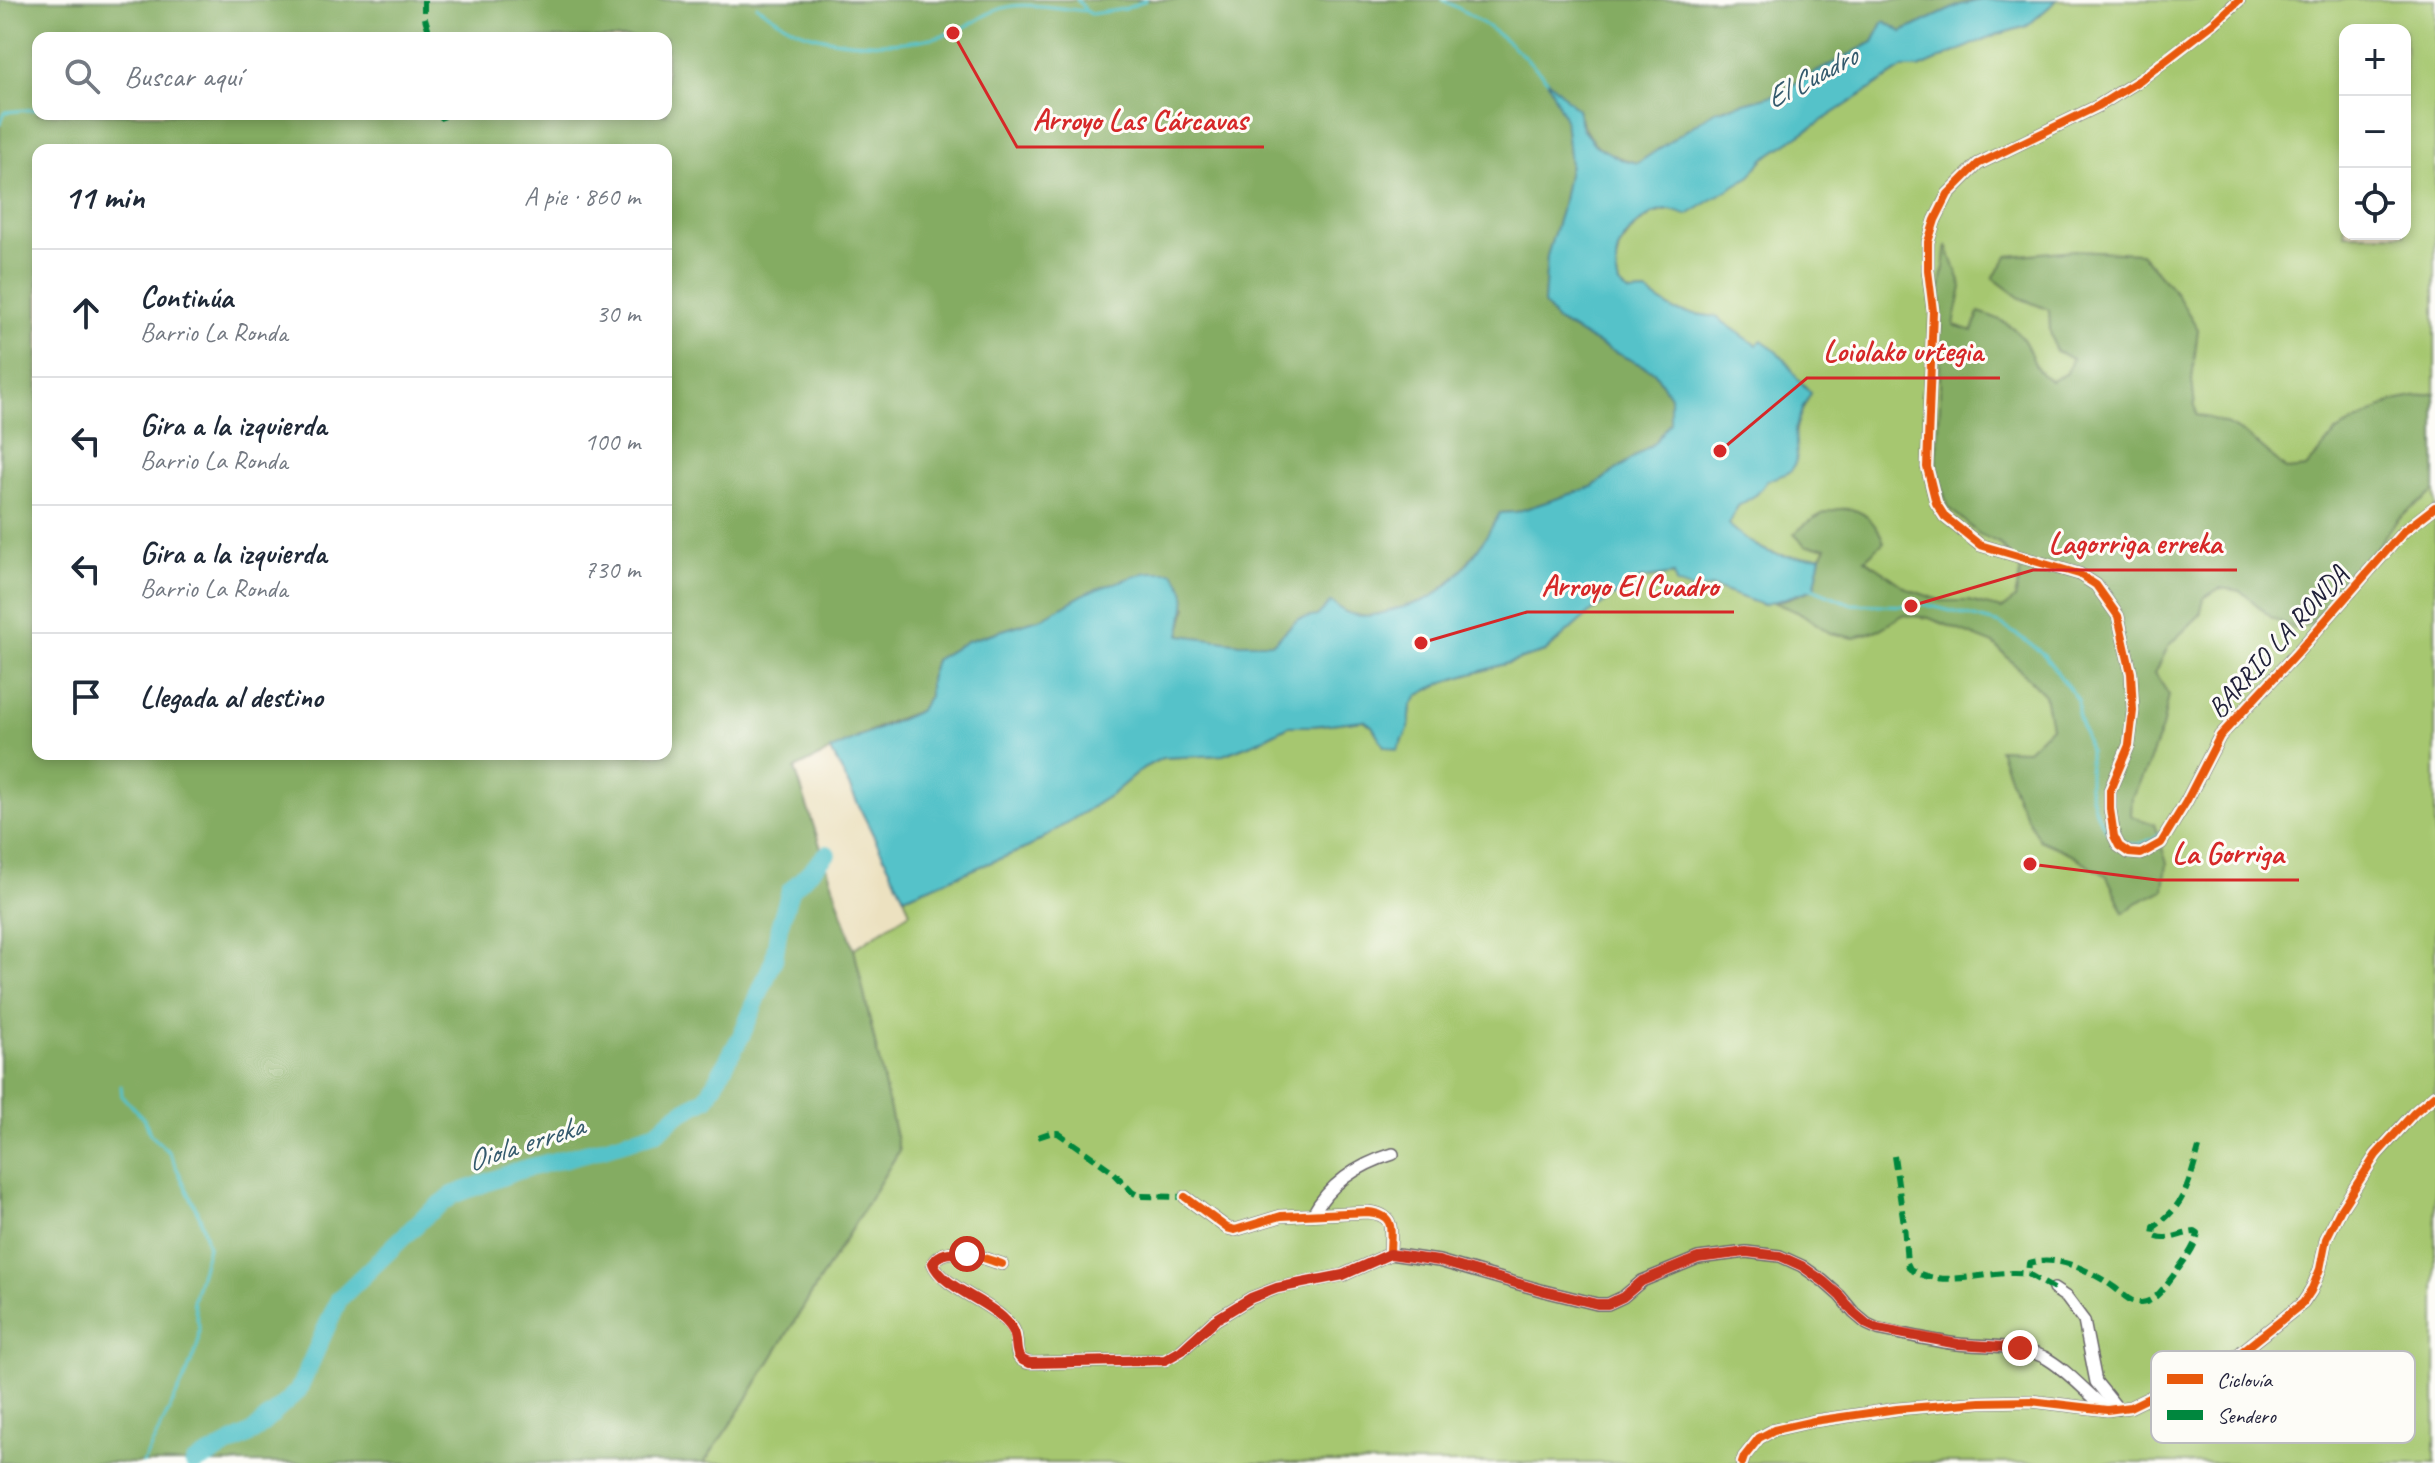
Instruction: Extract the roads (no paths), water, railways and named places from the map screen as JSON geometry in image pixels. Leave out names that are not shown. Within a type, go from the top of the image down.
[{"type":"street","name":"BARRIO LA RONDA","points":[[2239,0],[2140,80],[2098,106],[1978,164],[1948,194],[1928,242],[1933,311],[1927,467],[1936,503],[1945,517],[1980,545],[2079,574],[2096,585],[2118,616],[2131,673],[2133,711],[2129,745],[2110,790],[2110,809],[2114,836],[2119,846],[2129,853],[2141,854],[2161,843],[2220,736],[2404,531],[2435,507]]},
{"type":"street","points":[[2243,1351],[2303,1303],[2320,1269],[2326,1239],[2341,1209],[2376,1155],[2435,1095]]},
{"type":"street","points":[[1313,1214],[1322,1198],[1365,1163],[1393,1154]]},
{"type":"street","points":[[1185,1197],[1227,1228],[1235,1230],[1281,1216],[1368,1212],[1387,1216],[1390,1222],[1390,1254]]},
{"type":"street","points":[[1002,1264],[951,1252],[943,1254],[933,1263],[940,1275],[1002,1317],[1016,1335],[1019,1359],[1030,1363],[1165,1360],[1181,1351],[1215,1320],[1251,1298],[1277,1288],[1343,1275],[1390,1254],[1439,1261],[1597,1304],[1608,1304],[1623,1297],[1642,1281],[1698,1258],[1746,1252],[1780,1256],[1802,1266],[1823,1281],[1867,1324],[1878,1329],[1958,1344],[2020,1348],[2045,1358],[2067,1373],[2088,1395],[2113,1409]]},
{"type":"street","points":[[2054,1289],[2066,1297],[2084,1321],[2096,1382],[2113,1409]]},
{"type":"street","points":[[1742,1463],[1759,1438],[1774,1430],[1814,1421],[1897,1409],[1980,1402],[2031,1401],[2113,1409],[2130,1407],[2151,1397]]},
{"type":"water","name":"El Cuadro","points":[[1981,0],[2057,0],[2027,26],[1992,36],[1919,68],[1903,68],[1763,159],[1750,176],[1687,215],[1668,210],[1646,218],[1622,241],[1617,253],[1619,285],[1630,293],[1646,292],[1675,311],[1716,317],[1756,345],[1762,340],[1785,359],[1811,393],[1795,430],[1797,458],[1793,468],[1768,480],[1757,494],[1738,506],[1728,524],[1750,542],[1770,552],[1792,557],[1821,556],[1814,589],[1763,605],[1713,587],[1693,590],[1676,584],[1674,574],[1640,579],[1588,614],[1545,652],[1441,683],[1419,695],[1411,706],[1409,728],[1397,750],[1384,746],[1372,726],[1364,720],[1289,726],[1223,755],[1162,758],[1029,847],[904,897],[831,750],[919,711],[929,696],[929,680],[935,660],[967,641],[1042,618],[1088,592],[1147,572],[1173,572],[1179,580],[1186,602],[1180,635],[1240,643],[1273,643],[1298,619],[1317,616],[1331,602],[1345,612],[1360,616],[1376,615],[1416,603],[1440,591],[1460,572],[1500,513],[1516,512],[1592,487],[1654,443],[1670,422],[1670,396],[1654,371],[1557,321],[1544,304],[1547,256],[1561,211],[1570,164],[1565,119],[1546,78],[1577,109],[1582,129],[1595,145],[1620,159],[1638,163],[1715,111],[1774,95],[1873,42],[1884,21],[1902,32],[1960,5]]},
{"type":"waterway","points":[[1077,0],[1085,9]]},
{"type":"waterway","points":[[757,6],[783,23],[816,36],[854,42],[895,43],[951,33],[1012,6],[1049,7],[1091,14],[1125,9],[1146,0]]},
{"type":"waterway","points":[[1443,0],[1499,35],[1547,80]]},
{"type":"waterway","points":[[0,124],[5,112],[32,110]]},
{"type":"waterway","points":[[1812,588],[1851,604],[1923,604],[1955,612],[2000,624],[2031,644],[2044,655],[2078,700],[2078,714],[2089,750],[2089,787],[2095,811],[2109,834]]},
{"type":"waterway","points":[[2123,842],[2144,842],[2163,831]]},
{"type":"waterway","name":"Oiola erreka","points":[[194,1463],[252,1433],[298,1391],[339,1299],[425,1216],[453,1195],[520,1170],[657,1132],[675,1116],[707,1098],[742,1034],[774,959],[779,927],[790,891],[827,854]]},
{"type":"waterway","points":[[121,1086],[122,1096],[145,1120],[150,1134],[169,1152],[200,1217],[208,1247],[193,1301],[199,1326],[198,1344],[185,1378],[143,1463]]},
{"type":"place","name":"Arroyo Las Cárcavas","points":[[953,33]]},
{"type":"place","name":"Loiolako urtegia","points":[[1720,451]]},
{"type":"place","name":"Lagorriga erreka","points":[[1911,606]]},
{"type":"place","name":"Arroyo El Cuadro","points":[[1421,643]]},
{"type":"place","name":"La Gorriga","points":[[2030,864]]}]
